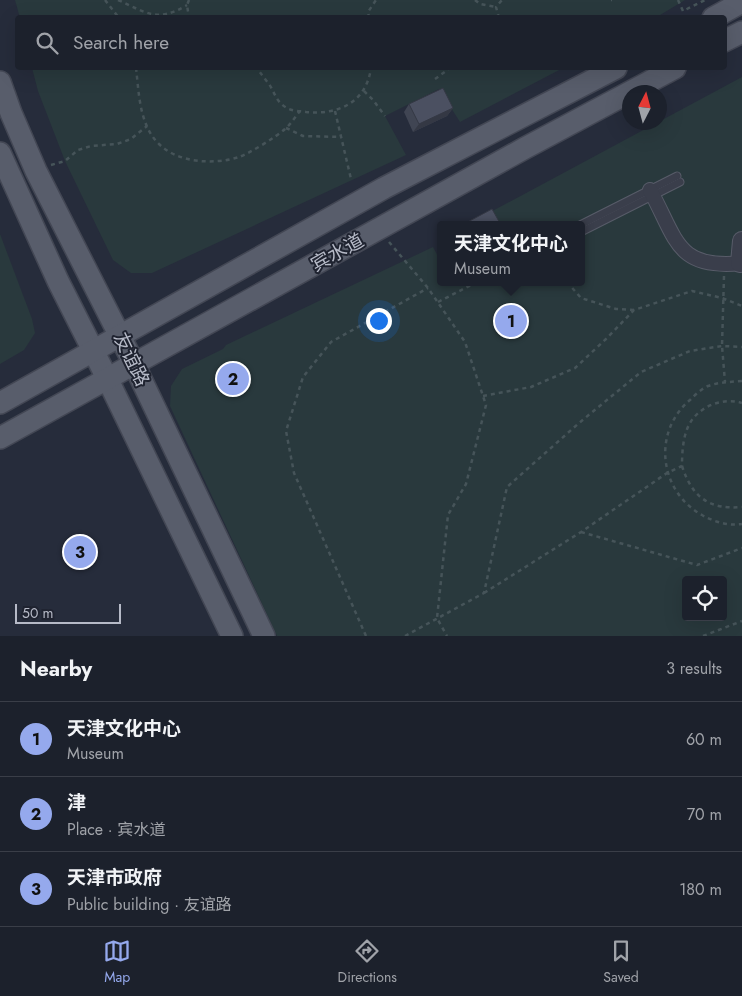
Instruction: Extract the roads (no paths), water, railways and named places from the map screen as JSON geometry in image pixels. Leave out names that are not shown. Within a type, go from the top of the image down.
[{"type":"main road","points":[[718,15],[742,2]]},
{"type":"main road","points":[[727,40],[742,32]]},
{"type":"main road","name":"宾水道","points":[[0,404],[92,350],[384,188],[612,70]]},
{"type":"main road","name":"宾水道","points":[[0,438],[378,229],[671,70]]},
{"type":"main road","name":"友谊路","points":[[0,82],[36,171],[120,335],[264,636]]},
{"type":"main road","name":"友谊路","points":[[0,154],[58,281],[232,636]]},
{"type":"street","points":[[655,191],[691,250],[705,258],[739,258]]},
{"type":"lane","points":[[585,230],[678,179]]},
{"type":"lane","points":[[585,223],[655,191]]},
{"type":"place","name":"天津文化中心","points":[[511,321]]},
{"type":"place","name":"津","points":[[233,379]]},
{"type":"place","name":"天津市政府","points":[[80,552]]}]
